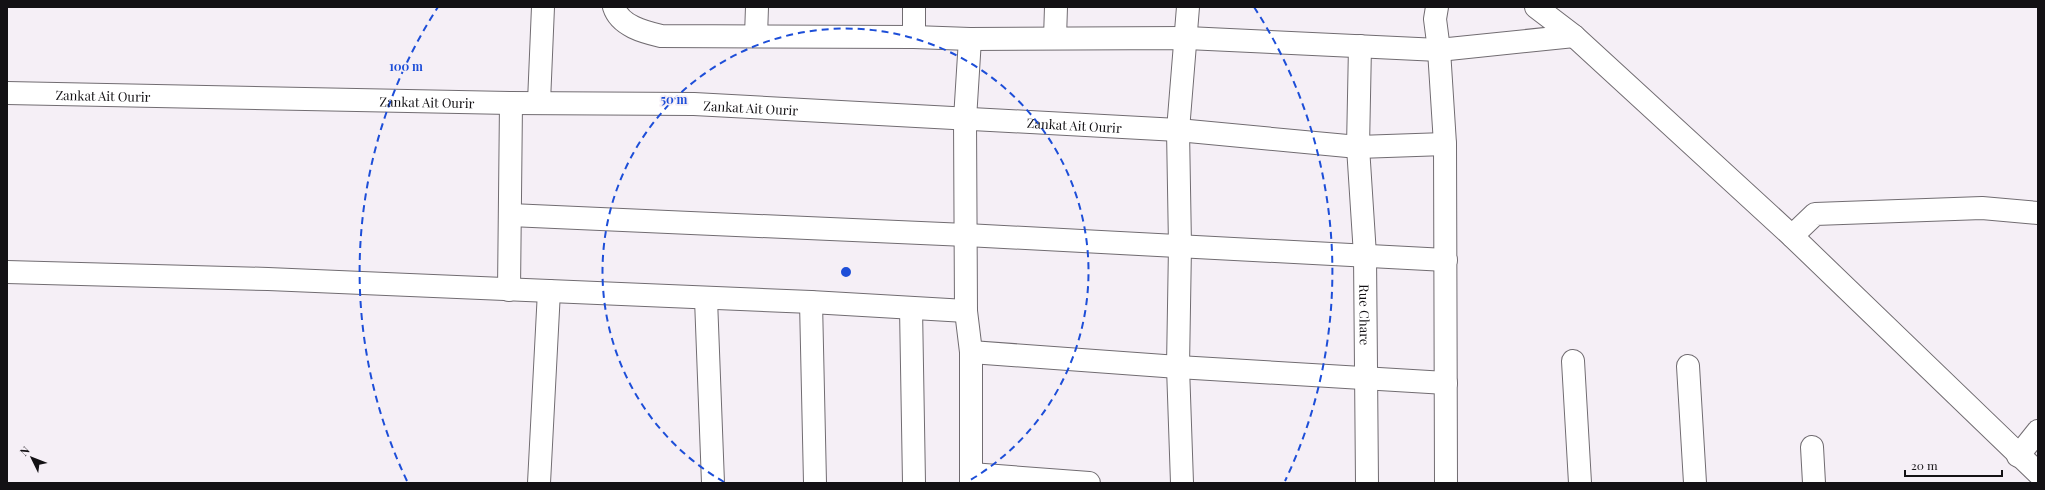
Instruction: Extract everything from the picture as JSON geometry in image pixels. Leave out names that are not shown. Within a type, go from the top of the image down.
[{"type":"street","points":[[539,102],[543,7]]},
{"type":"street","points":[[614,7],[622,19],[637,29],[661,36],[914,36],[970,39],[1186,38],[1439,50],[1574,36]]},
{"type":"street","points":[[756,36],[757,7]]},
{"type":"street","points":[[914,7],[914,36]]},
{"type":"street","points":[[1055,38],[1056,7]]},
{"type":"street","points":[[1182,483],[1178,368],[1180,246],[1178,130],[1188,7]]},
{"type":"street","points":[[1437,7],[1435,19],[1439,50],[1445,144],[1446,483]]},
{"type":"street","points":[[1536,7],[1574,36],[1792,236],[2018,456],[2038,473]]},
{"type":"street","points":[[970,39],[965,119],[966,311],[971,352],[971,479],[1089,483]]},
{"type":"street","name":"Rue Chare","points":[[1360,46],[1358,146],[1365,255],[1367,483]]},
{"type":"street","name":"Zankat Ait Ourir","points":[[7,93],[512,103],[694,104],[1178,130],[1358,146],[1445,144]]},
{"type":"street","points":[[509,290],[512,103]]},
{"type":"street","points":[[1792,236],[1815,214],[1982,208],[2038,213]]},
{"type":"street","points":[[510,215],[966,235],[1446,260]]},
{"type":"street","points":[[7,272],[268,279],[706,299],[811,302],[966,311]]},
{"type":"street","points":[[539,483],[549,291]]},
{"type":"street","points":[[706,299],[713,483]]},
{"type":"street","points":[[811,302],[815,483]]},
{"type":"street","points":[[911,308],[914,483]]},
{"type":"street","points":[[971,352],[1178,368],[1446,382]]},
{"type":"street","points":[[1573,361],[1580,483]]},
{"type":"street","points":[[1688,366],[1695,483]]},
{"type":"street","points":[[2018,456],[2038,431]]},
{"type":"street","points":[[1812,447],[1814,483]]}]
